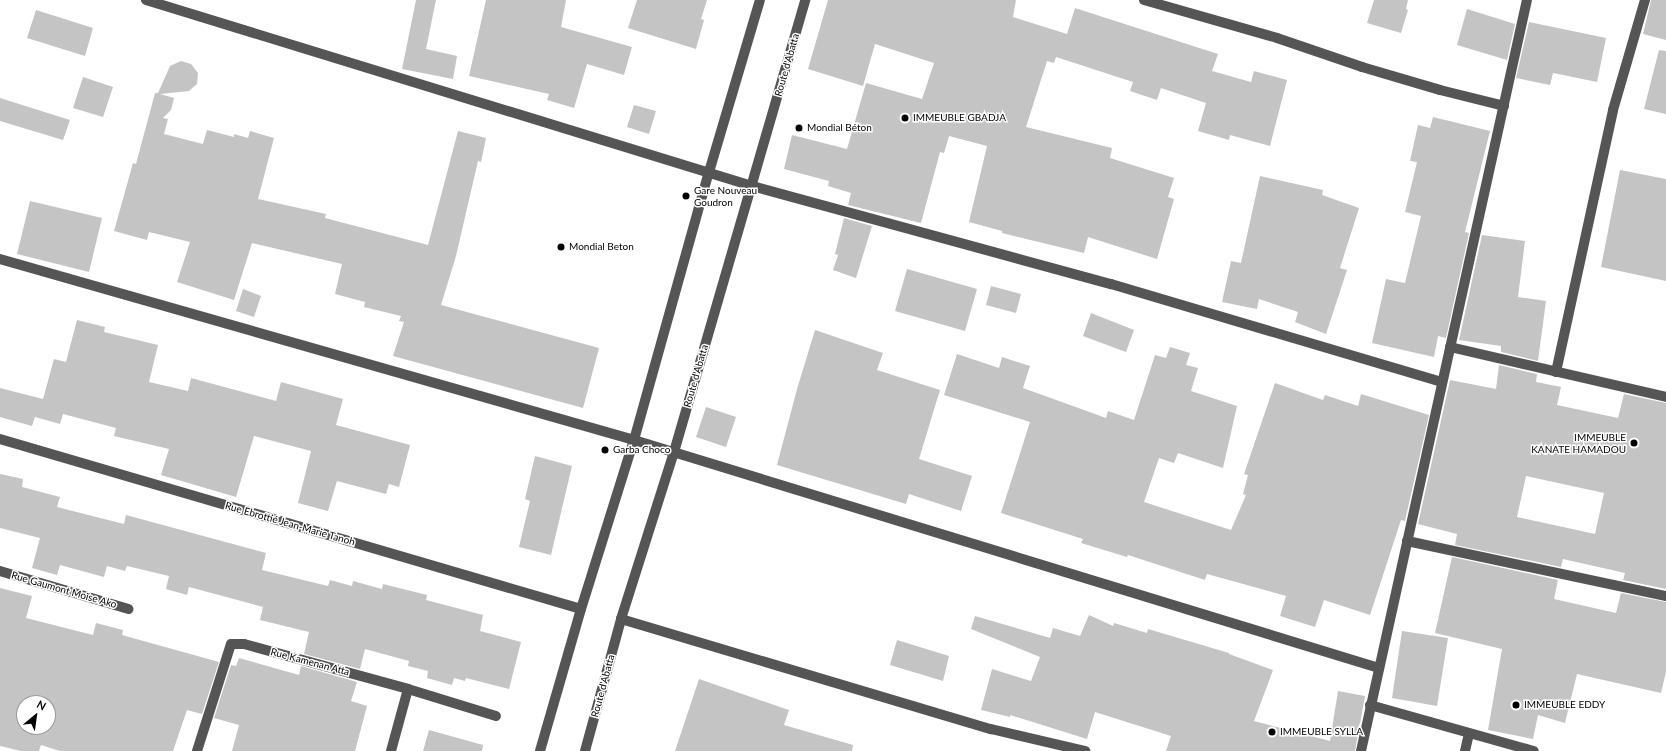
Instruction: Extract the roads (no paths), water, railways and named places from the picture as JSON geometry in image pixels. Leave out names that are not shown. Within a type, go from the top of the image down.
[{"type":"street","points":[[146,0],[395,78],[752,186],[1110,284],[1442,382]]},
{"type":"street","points":[[540,751],[581,609],[634,440],[709,172],[760,0]]},
{"type":"street","name":"Route d'Abatta","points":[[585,751],[621,619],[674,452],[806,0]]},
{"type":"street","points":[[1144,0],[1278,38],[1362,67],[1440,90],[1504,106]]},
{"type":"street","points":[[1361,751],[1527,0]]},
{"type":"street","points":[[1556,372],[1613,110],[1644,0]]},
{"type":"street","points":[[0,259],[634,440],[1379,668]]},
{"type":"street","points":[[1450,347],[1666,397]]},
{"type":"street","name":"Rue Ebrottié Jean-Marie Tanoh","points":[[0,439],[581,609]]},
{"type":"street","points":[[1407,541],[1666,596]]},
{"type":"street","name":"Rue Gaumont Moïse Ako","points":[[0,571],[128,609]]},
{"type":"street","points":[[621,619],[991,729],[1085,751]]},
{"type":"street","name":"Rue Kamenan Atta","points":[[197,751],[232,644],[244,644],[408,689],[496,716]]},
{"type":"street","points":[[391,751],[408,689]]},
{"type":"street","points":[[1370,705],[1534,751]]},
{"type":"street","points":[[1465,751],[1469,734]]},
{"type":"place","name":"IMMEUBLE GBADJA","points":[[905,118]]},
{"type":"place","name":"Mondial Béton","points":[[799,128]]},
{"type":"place","name":"Gare Nouveau Goudron","points":[[686,196]]},
{"type":"place","name":"Mondial Beton","points":[[561,247]]},
{"type":"place","name":"IMMEUBLE KANATE HAMADOU","points":[[1634,443]]},
{"type":"place","name":"Garba Choco","points":[[605,450]]},
{"type":"place","name":"IMMEUBLE EDDY","points":[[1516,705]]},
{"type":"place","name":"IMMEUBLE SYLLA","points":[[1272,732]]}]
